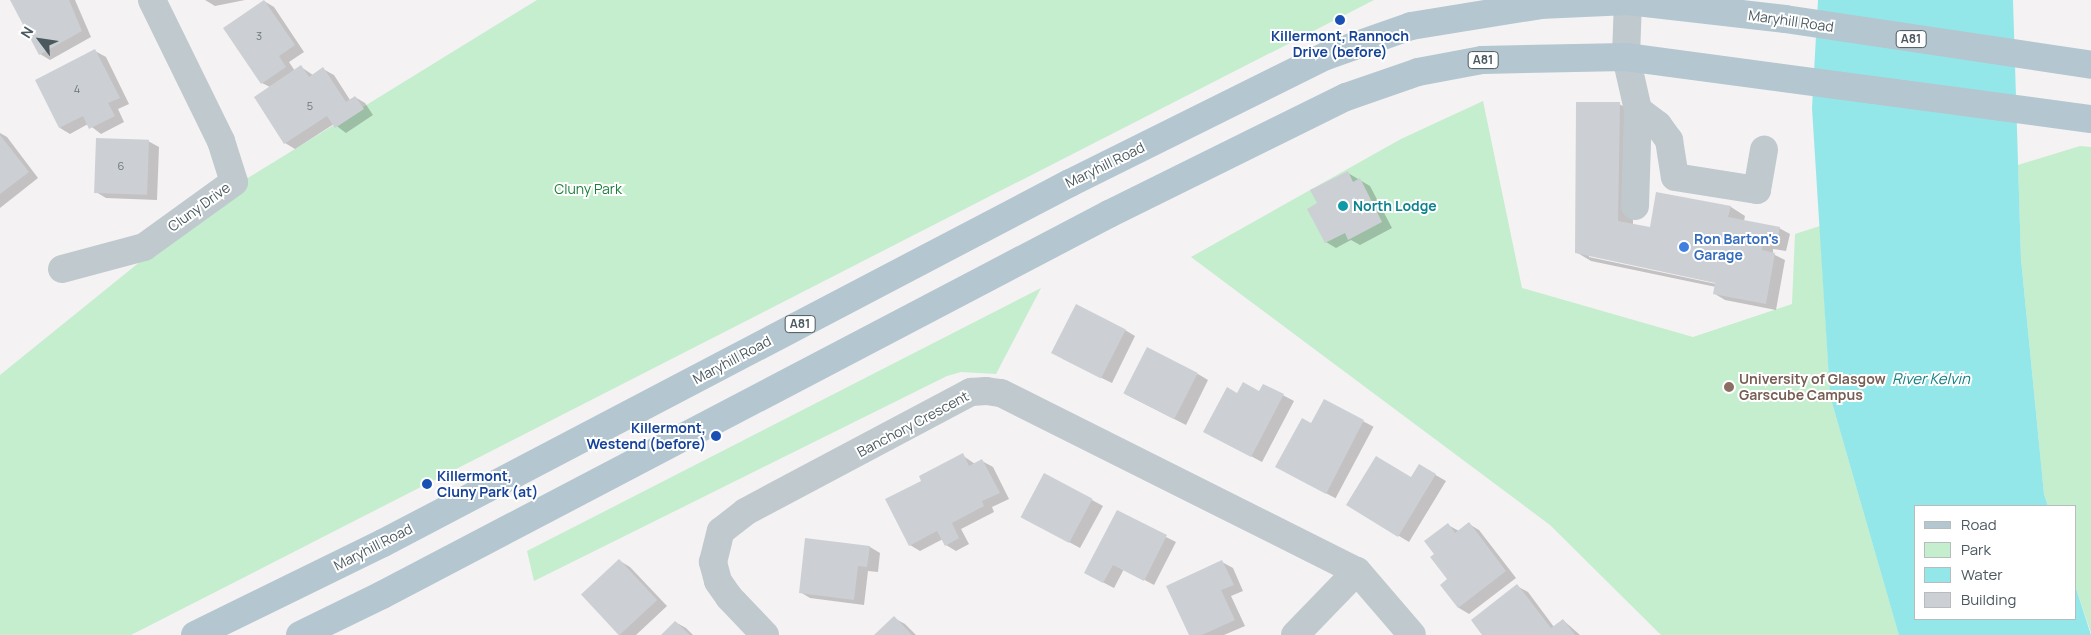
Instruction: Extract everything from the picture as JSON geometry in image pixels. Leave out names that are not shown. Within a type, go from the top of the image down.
[{"type":"main road","name":"Maryhill Road","points":[[208,632],[383,543],[1054,191],[1326,56],[1442,18],[1540,5],[1628,1],[1785,19],[2091,65]]},
{"type":"main road","name":"A81","points":[[300,635],[382,596],[1109,214],[1346,97],[1418,72],[1482,60],[1626,57],[2091,120]]},
{"type":"street","name":"Cluny Drive","points":[[62,269],[144,246],[234,182],[221,141],[152,0]]},
{"type":"street","points":[[1628,1],[1626,57],[1638,110],[1635,206]]},
{"type":"street","points":[[1638,110],[1658,125],[1669,140],[1675,177],[1757,190],[1764,150]]},
{"type":"street","name":"Banchory Crescent","points":[[765,635],[729,597],[718,581],[713,562],[721,531],[745,512],[971,392],[1001,393],[1357,572]]},
{"type":"street","points":[[1295,635],[1357,572],[1412,635]]},
{"type":"green space","name":"Cluny Park","points":[[537,0],[1374,0],[131,635],[0,635],[0,375],[230,189]]},
{"type":"green space","name":"University of Glasgow Garscube Campus","points":[[1483,101],[1522,288],[1693,337],[1792,304],[1795,234],[1820,226],[1830,396],[1899,635],[1661,635],[1550,525],[1191,257],[1401,139]]},
{"type":"green space","points":[[2080,146],[2091,147],[2091,633],[2076,588],[2076,505],[2048,505],[2044,494],[2021,259],[2018,165]]},
{"type":"green space","points":[[1041,288],[996,374],[961,372],[947,376],[534,581],[527,551]]},
{"type":"water","name":"River Kelvin","points":[[1818,0],[2013,0],[2021,259],[2044,494],[2048,505],[1914,505],[1914,620],[2076,620],[2076,588],[2091,635],[1899,635],[1830,396],[1812,108]]},
{"type":"building","points":[[10,0],[69,0],[82,31],[39,55]]},
{"type":"building","points":[[264,0],[295,45],[279,56],[286,67],[261,84],[223,28]]},
{"type":"building","points":[[95,49],[120,98],[108,103],[115,116],[89,129],[83,116],[59,128],[35,80]]},
{"type":"building","points":[[301,65],[309,77],[323,67],[346,102],[355,96],[364,109],[335,128],[327,116],[284,144],[254,97]]},
{"type":"building","points":[[1576,102],[1620,102],[1618,221],[1650,227],[1656,192],[1731,206],[1728,217],[1780,227],[1776,246],[1763,244],[1762,250],[1775,253],[1766,304],[1713,294],[1715,283],[1575,253]]},
{"type":"building","points":[[0,135],[29,172],[0,194]]},
{"type":"building","points":[[96,138],[149,140],[147,195],[94,193]]},
{"type":"building","name":"North Lodge","points":[[1348,171],[1353,182],[1360,178],[1382,222],[1348,240],[1345,233],[1325,243],[1307,209],[1317,203],[1310,190]]},
{"type":"building","points":[[1076,304],[1126,329],[1101,378],[1051,353]]},
{"type":"building","points":[[1147,347],[1198,373],[1174,419],[1123,393]]},
{"type":"building","points":[[1243,382],[1259,391],[1263,384],[1284,394],[1251,457],[1203,432],[1227,387],[1237,393]]},
{"type":"building","points":[[1324,399],[1364,420],[1326,494],[1275,467],[1302,418],[1311,423]]},
{"type":"building","points":[[963,453],[969,466],[982,459],[1000,493],[982,501],[984,506],[952,523],[959,538],[945,546],[937,531],[909,546],[885,499],[921,481],[919,476]]},
{"type":"building","points":[[1376,456],[1411,477],[1419,464],[1436,474],[1398,537],[1346,505]]},
{"type":"building","points":[[1044,473],[1093,499],[1069,543],[1021,517]]},
{"type":"building","points":[[1117,510],[1167,535],[1144,581],[1113,565],[1103,583],[1084,573]]},
{"type":"building","points":[[1469,522],[1506,571],[1458,608],[1440,585],[1447,579],[1430,557],[1434,554],[1424,541],[1448,523],[1455,533]]},
{"type":"building","points":[[805,538],[870,546],[867,567],[858,566],[854,600],[799,593]]},
{"type":"building","points":[[619,559],[657,600],[619,635],[581,594]]},
{"type":"building","points":[[1222,560],[1234,585],[1221,590],[1235,620],[1202,635],[1189,635],[1166,586]]},
{"type":"building","points":[[1517,584],[1551,628],[1563,619],[1575,635],[1482,635],[1471,620]]},
{"type":"building","points":[[894,616],[912,635],[874,635]]},
{"type":"building","points":[[675,621],[690,635],[661,635]]},
{"type":"place","name":"Killermont, Rannoch Drive (before)","points":[[1340,20]]},
{"type":"place","name":"North Lodge","points":[[1343,206]]},
{"type":"place","name":"Ron Barton's Garage","points":[[1684,247]]},
{"type":"place","name":"University of Glasgow Garscube Campus","points":[[1729,387]]},
{"type":"place","name":"Killermont, Westend (before)","points":[[716,436]]},
{"type":"place","name":"Killermont, Cluny Park (at)","points":[[427,484]]}]
